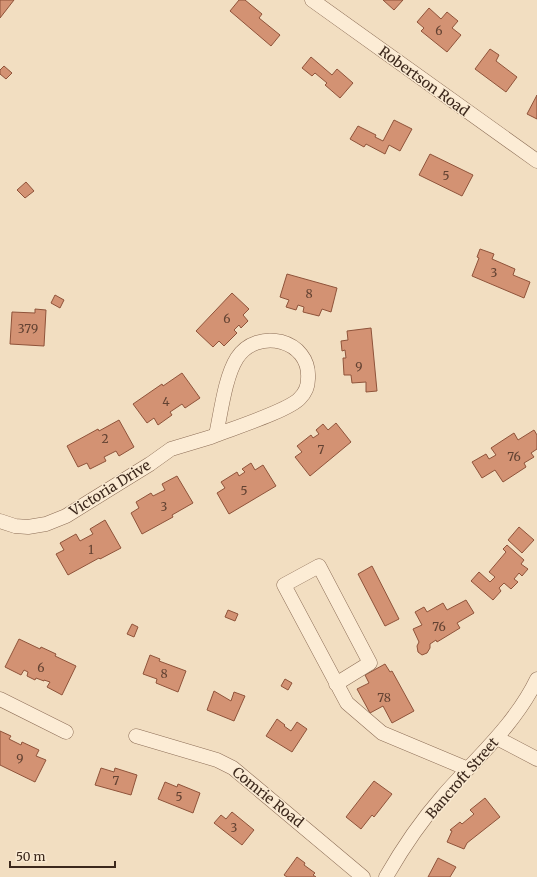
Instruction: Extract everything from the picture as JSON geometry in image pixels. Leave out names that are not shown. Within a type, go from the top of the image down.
[{"type":"street","name":"Robertson Road","points":[[312,0],[537,162]]},
{"type":"street","name":"Victoria Drive","points":[[0,521],[15,526],[28,527],[46,524],[66,516],[172,449],[216,435],[282,409],[300,399],[307,386],[309,372],[305,361],[298,351],[281,341],[272,340],[262,341],[243,351],[230,374],[216,435]]},
{"type":"street","points":[[336,684],[370,663],[319,566],[284,585],[336,684],[347,703],[382,733],[468,768]]},
{"type":"street","name":"Bancroft Street","points":[[386,877],[432,810],[468,768],[497,738],[524,704],[537,679]]},
{"type":"street","points":[[0,699],[66,732]]},
{"type":"street","name":"Comrie Road","points":[[136,736],[217,760],[233,768],[363,877]]},
{"type":"street","points":[[497,738],[537,759]]},
{"type":"building","points":[[0,0],[14,0],[0,18]]},
{"type":"building","points":[[239,0],[245,0],[262,14],[259,18],[280,35],[271,46],[230,11]]},
{"type":"building","points":[[383,0],[403,0],[394,10]]},
{"type":"building","points":[[429,8],[441,19],[447,12],[458,21],[452,28],[461,35],[447,52],[421,31],[424,28],[417,22]]},
{"type":"building","points":[[490,49],[499,55],[496,61],[517,77],[506,92],[475,69]]},
{"type":"building","points":[[311,57],[332,75],[337,69],[353,83],[340,98],[325,85],[327,83],[315,73],[312,76],[302,68]]},
{"type":"building","points":[[4,66],[12,73],[6,79],[0,74],[0,70]]},
{"type":"building","points":[[537,95],[537,119],[527,114]]},
{"type":"building","points":[[394,120],[412,129],[400,151],[389,145],[385,154],[366,144],[364,147],[350,139],[358,126],[376,135],[375,137],[383,141]]},
{"type":"building","points":[[430,154],[473,175],[462,196],[419,175]]},
{"type":"building","points":[[26,182],[34,191],[25,198],[17,190]]},
{"type":"building","points":[[480,249],[494,254],[492,259],[515,269],[513,275],[530,282],[524,298],[472,276],[479,258],[477,257]]},
{"type":"building","points":[[287,274],[337,288],[331,312],[322,309],[319,316],[303,312],[304,307],[298,305],[296,310],[286,307],[289,300],[280,297]]},
{"type":"building","points":[[232,293],[249,309],[243,315],[248,321],[241,328],[239,325],[234,330],[237,333],[224,346],[219,341],[213,347],[196,331]]},
{"type":"building","points":[[55,295],[64,300],[60,308],[51,303]]},
{"type":"building","points":[[35,309],[46,310],[44,346],[10,344],[12,312],[35,313]]},
{"type":"building","points":[[371,328],[377,391],[366,392],[366,382],[352,383],[351,375],[344,375],[343,358],[346,358],[345,350],[342,351],[341,341],[348,340],[347,331]]},
{"type":"building","points":[[182,373],[200,398],[185,408],[182,404],[170,412],[172,415],[158,425],[154,418],[147,423],[133,404],[162,384],[163,386]]},
{"type":"building","points":[[119,420],[134,447],[119,456],[116,451],[104,457],[106,461],[90,469],[87,463],[78,467],[67,446],[98,429],[99,431]]},
{"type":"building","points":[[336,423],[351,442],[310,476],[295,457],[302,452],[297,446],[311,435],[313,438],[319,434],[316,430],[323,424],[328,430]]},
{"type":"building","points":[[534,430],[537,435],[537,449],[531,453],[534,457],[524,463],[526,467],[503,482],[495,470],[482,478],[472,462],[486,454],[489,459],[496,455],[491,448],[514,433],[518,440]]},
{"type":"building","points":[[251,463],[255,470],[263,465],[276,486],[229,514],[217,493],[225,488],[221,482],[237,472],[239,476],[245,472],[242,469]]},
{"type":"building","points":[[177,476],[193,503],[172,515],[173,517],[142,534],[131,513],[139,508],[136,502],[151,493],[153,496],[165,490],[162,484]]},
{"type":"building","points":[[105,520],[121,548],[68,575],[56,554],[64,550],[60,543],[76,534],[80,541],[93,534],[90,529]]},
{"type":"building","points":[[519,527],[534,540],[522,553],[508,540]]},
{"type":"building","points":[[507,545],[524,560],[521,564],[528,569],[522,576],[519,573],[514,579],[518,582],[511,589],[504,583],[499,588],[501,591],[493,600],[471,581],[479,572],[490,582],[495,577],[489,572],[506,552],[503,549]]},
{"type":"building","points":[[372,566],[399,619],[385,626],[358,574]]},
{"type":"building","points":[[466,600],[474,613],[457,623],[460,628],[437,642],[436,640],[430,644],[430,648],[427,653],[422,655],[418,652],[417,646],[419,642],[413,629],[422,625],[415,612],[424,607],[427,612],[443,603],[447,610]]},
{"type":"building","points":[[228,610],[238,614],[235,621],[225,617]]},
{"type":"building","points":[[132,624],[138,627],[134,637],[127,634]]},
{"type":"building","points":[[19,639],[40,649],[41,647],[56,654],[55,656],[76,666],[62,695],[47,687],[50,682],[36,678],[35,680],[27,676],[28,672],[24,670],[21,675],[5,667]]},
{"type":"building","points":[[150,655],[160,659],[159,661],[186,671],[178,692],[156,683],[157,679],[143,674]]},
{"type":"building","points":[[385,664],[390,672],[392,671],[414,711],[392,723],[383,706],[370,713],[357,689],[369,683],[365,675]]},
{"type":"building","points":[[285,679],[292,683],[288,690],[281,686]]},
{"type":"building","points":[[214,691],[231,701],[234,692],[245,696],[234,721],[207,710]]},
{"type":"building","points":[[277,719],[291,731],[297,722],[307,729],[292,752],[266,736]]},
{"type":"building","points":[[0,731],[11,736],[9,739],[21,745],[22,742],[39,750],[36,756],[46,760],[35,782],[0,765]]},
{"type":"building","points":[[101,768],[114,772],[115,768],[137,775],[131,795],[95,785]]},
{"type":"building","points":[[374,781],[392,794],[374,817],[372,815],[361,829],[346,817]]},
{"type":"building","points":[[165,782],[177,787],[178,784],[200,793],[193,813],[158,799]]},
{"type":"building","points":[[485,798],[500,817],[467,843],[464,849],[447,842],[452,831],[450,830],[460,822],[462,824],[474,814],[470,810]]},
{"type":"building","points":[[232,812],[254,830],[242,845],[214,823],[221,815],[226,819]]},
{"type":"building","points":[[297,857],[305,863],[304,865],[315,873],[313,875],[316,877],[287,877],[284,875]]},
{"type":"building","points":[[438,858],[456,867],[450,877],[428,877]]}]
